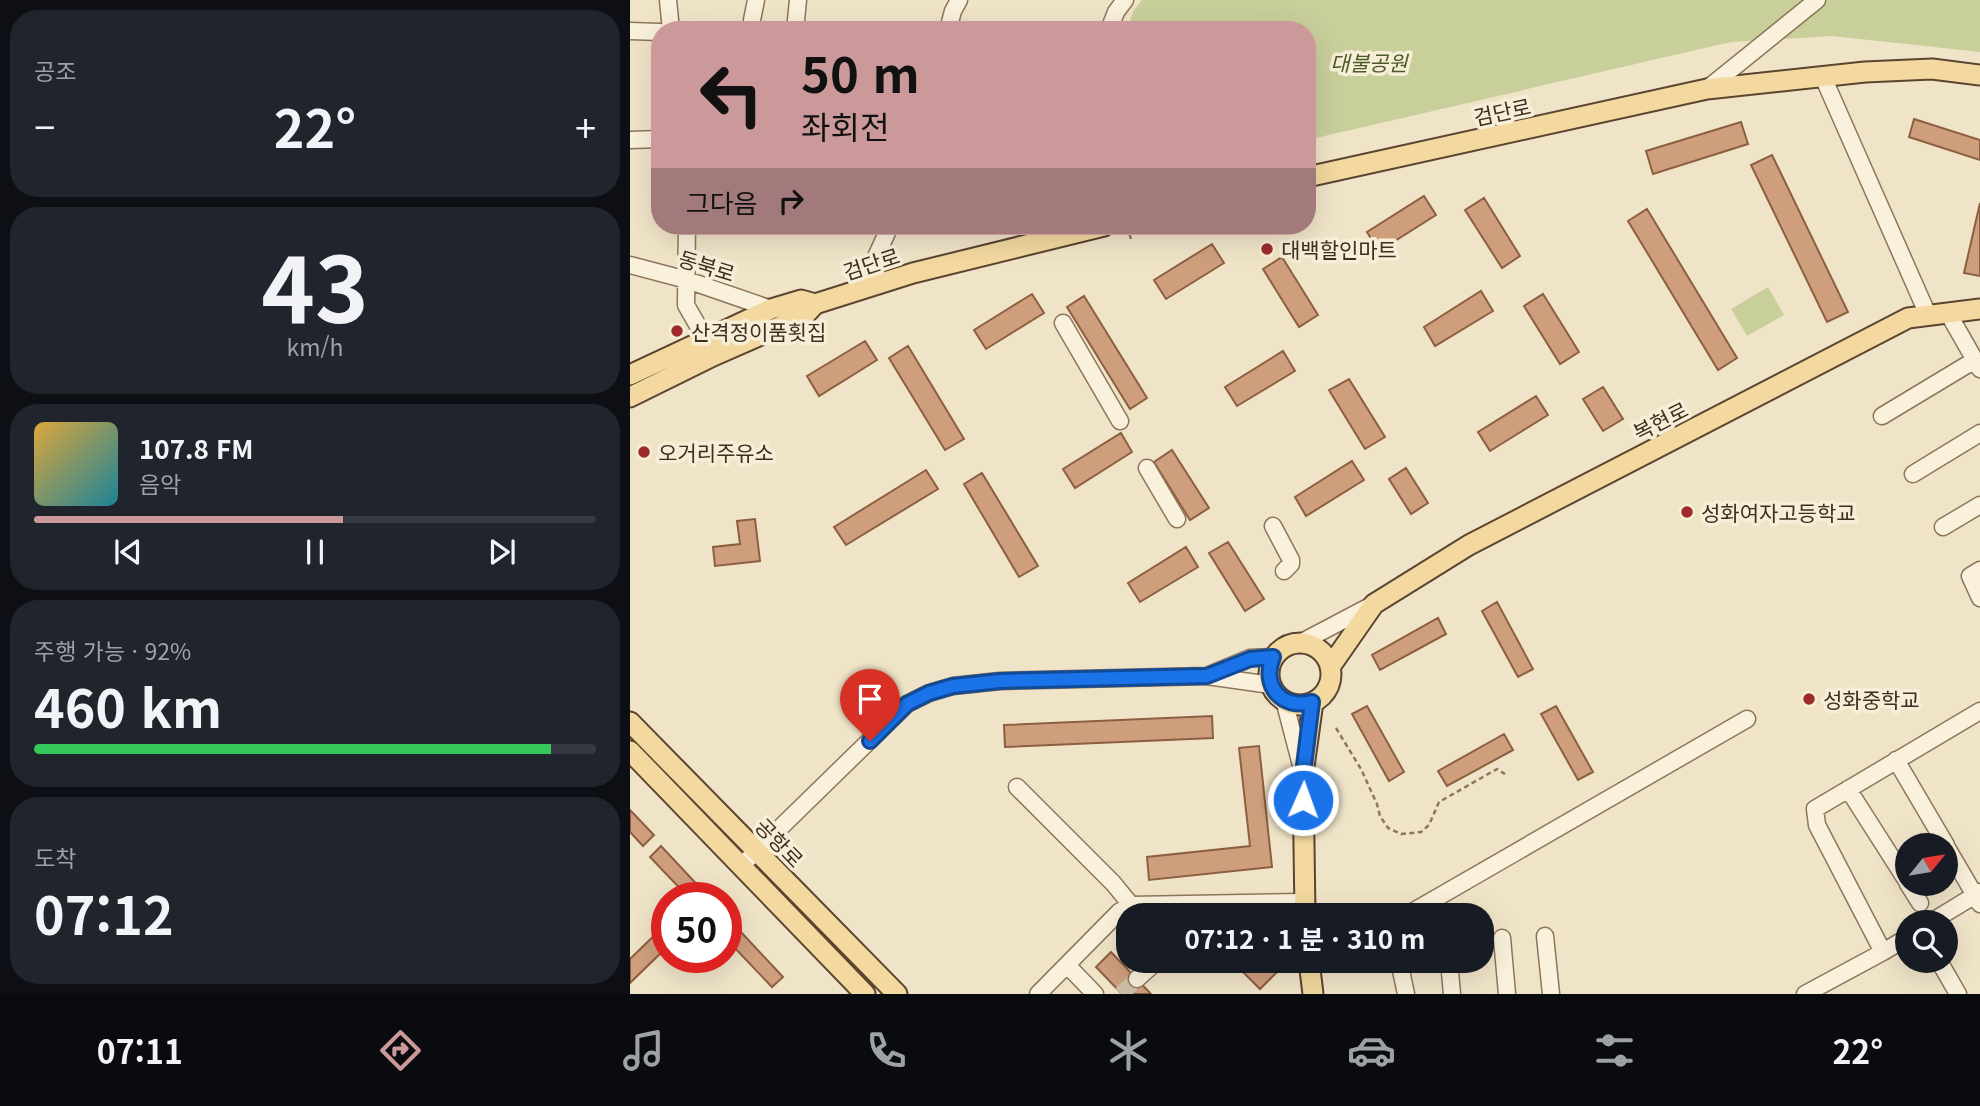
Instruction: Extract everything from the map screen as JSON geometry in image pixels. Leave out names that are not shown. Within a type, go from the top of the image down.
[{"type":"main road","name":"검단로","points":[[1316,175],[1707,89],[1823,76],[1932,69],[1980,75]]},
{"type":"main road","name":"검단로","points":[[630,397],[713,356],[804,316],[815,304],[1041,235]]},
{"type":"main road","name":"검단로","points":[[630,375],[771,309],[801,300],[815,304]]},
{"type":"main road","name":"복현로","points":[[1374,604],[1469,545],[1908,318],[1980,309]]},
{"type":"main road","points":[[1330,667],[1374,604]]},
{"type":"main road","points":[[1300,643],[1319,650],[1326,658],[1330,667],[1330,678],[1327,688],[1312,702],[1293,704],[1278,693],[1269,676],[1273,657],[1289,645],[1300,643]]},
{"type":"main road","points":[[1304,903],[1303,774],[1312,702]]},
{"type":"main road","name":"공항로","points":[[630,722],[897,994]]},
{"type":"main road","points":[[630,751],[864,994]]},
{"type":"main road","points":[[1310,973],[1313,994]]},
{"type":"street","points":[[668,0],[670,21]]},
{"type":"street","points":[[752,20],[756,0]]},
{"type":"street","points":[[796,21],[799,0]]},
{"type":"street","points":[[950,21],[959,0]]},
{"type":"street","points":[[1112,21],[1125,0]]},
{"type":"street","name":"검단로","points":[[1707,89],[1817,0]]},
{"type":"street","points":[[630,30],[651,31]]},
{"type":"street","points":[[1823,76],[1928,315]]},
{"type":"street","points":[[630,140],[651,139]]},
{"type":"street","points":[[687,235],[686,305],[706,341]]},
{"type":"street","points":[[861,290],[886,235]]},
{"type":"street","name":"동북로","points":[[630,265],[687,280],[771,309]]},
{"type":"street","points":[[1882,416],[1978,364],[1948,313]]},
{"type":"street","points":[[1063,323],[1120,421]]},
{"type":"street","points":[[1913,474],[1980,433]]},
{"type":"street","points":[[1147,468],[1177,519]]},
{"type":"street","points":[[1943,527],[1980,505]]},
{"type":"street","points":[[1273,526],[1292,560],[1284,571]]},
{"type":"street","points":[[1980,570],[1970,576],[1980,598]]},
{"type":"street","points":[[1300,643],[1374,604]]},
{"type":"street","points":[[1207,676],[1250,659],[1273,657]]},
{"type":"street","points":[[741,866],[907,704],[929,693],[953,686],[1000,681],[1207,676],[1278,693],[1303,774]]},
{"type":"street","points":[[1883,952],[1817,825],[1815,809],[1980,710]]},
{"type":"street","points":[[1428,903],[1747,719]]},
{"type":"street","points":[[1896,760],[1939,833]]},
{"type":"street","points":[[1017,787],[1114,883],[1129,903]]},
{"type":"street","points":[[1848,789],[1895,863]]},
{"type":"street","points":[[1954,910],[1978,897],[1958,864]]},
{"type":"street","points":[[1916,896],[1920,903]]},
{"type":"street","points":[[1038,994],[1116,915]]},
{"type":"street","points":[[1545,936],[1551,994]]},
{"type":"street","points":[[1502,938],[1507,994]]},
{"type":"street","points":[[1805,994],[1895,945]]},
{"type":"street","points":[[1067,965],[1095,994]]},
{"type":"street","points":[[1137,979],[1144,973]]},
{"type":"street","points":[[1402,973],[1406,994]]},
{"type":"street","points":[[1450,973],[1452,994]]},
{"type":"street","points":[[1947,973],[1958,994]]},
{"type":"path","points":[[1130,235],[1131,239]]},
{"type":"path","points":[[1336,728],[1361,769],[1380,816],[1388,828],[1401,834],[1421,832],[1429,825],[1438,802],[1497,769],[1505,774]]},
{"type":"green space","name":"대불공원","points":[[1142,0],[1980,0],[1980,52],[1832,36],[1731,42],[1316,138],[1316,21],[1130,21],[1133,11]]},
{"type":"green space","points":[[1768,287],[1784,315],[1747,336],[1731,309]]},
{"type":"building","points":[[1914,119],[1980,140],[1980,160],[1909,137]]},
{"type":"building","points":[[1741,122],[1748,144],[1653,174],[1646,151]]},
{"type":"building","points":[[1772,155],[1848,312],[1827,322],[1751,165]]},
{"type":"building","points":[[1424,196],[1436,215],[1379,251],[1367,232]]},
{"type":"building","points":[[1484,198],[1520,256],[1502,268],[1465,210]]},
{"type":"building","points":[[1980,203],[1980,276],[1964,273]]},
{"type":"building","points":[[1647,209],[1737,358],[1718,370],[1628,221]]},
{"type":"building","points":[[1212,244],[1224,263],[1166,299],[1154,280]]},
{"type":"building","points":[[1282,257],[1318,315],[1299,327],[1263,269]]},
{"type":"building","points":[[1481,291],[1493,311],[1435,346],[1424,327]]},
{"type":"building","points":[[1032,294],[1044,313],[986,349],[974,330]]},
{"type":"building","points":[[1543,294],[1579,352],[1560,364],[1524,306]]},
{"type":"building","points":[[1084,296],[1147,398],[1130,409],[1067,307]]},
{"type":"building","points":[[865,341],[877,360],[819,396],[807,376]]},
{"type":"building","points":[[908,346],[964,439],[945,450],[889,358]]},
{"type":"building","points":[[1283,351],[1295,371],[1237,406],[1225,387]]},
{"type":"building","points":[[1349,379],[1385,437],[1365,449],[1329,390]]},
{"type":"building","points":[[1603,387],[1623,419],[1603,431],[1583,399]]},
{"type":"building","points":[[1536,396],[1548,415],[1490,451],[1478,432]]},
{"type":"building","points":[[1121,433],[1132,452],[1075,488],[1063,469]]},
{"type":"building","points":[[1172,450],[1209,508],[1190,520],[1154,462]]},
{"type":"building","points":[[1352,461],[1364,480],[1306,516],[1295,497]]},
{"type":"building","points":[[1406,468],[1428,503],[1411,514],[1389,479]]},
{"type":"building","points":[[926,470],[938,489],[846,545],[834,527]]},
{"type":"building","points":[[982,473],[1038,566],[1019,577],[964,484]]},
{"type":"building","points":[[755,519],[760,561],[715,566],[713,547],[740,544],[737,521]]},
{"type":"building","points":[[1228,542],[1264,599],[1245,611],[1209,553]]},
{"type":"building","points":[[1186,547],[1198,567],[1140,602],[1128,583]]},
{"type":"building","points":[[1497,602],[1533,669],[1518,677],[1482,611]]},
{"type":"building","points":[[1438,618],[1446,634],[1380,670],[1372,655]]},
{"type":"building","points":[[1367,706],[1404,772],[1389,781],[1352,714]]},
{"type":"building","points":[[1556,706],[1593,772],[1578,780],[1541,714]]},
{"type":"building","points":[[1212,716],[1213,738],[1005,747],[1004,725]]},
{"type":"building","points":[[1504,734],[1513,750],[1447,786],[1438,771]]},
{"type":"building","points":[[1259,746],[1272,867],[1149,880],[1147,857],[1250,846],[1239,748]]},
{"type":"building","points":[[630,810],[654,835],[643,846],[630,832]]},
{"type":"building","points":[[661,846],[695,882],[674,882],[650,857]]},
{"type":"building","points":[[742,933],[783,977],[772,987],[742,956]]},
{"type":"building","points":[[651,939],[651,963],[630,983],[630,959]]},
{"type":"building","points":[[1111,952],[1116,957],[1116,973],[1131,973],[1151,994],[1122,994],[1096,967]]},
{"type":"building","points":[[1244,973],[1276,973],[1260,989]]},
{"type":"tunnel","points":[[1121,994],[1137,979]]},
{"type":"place","name":"대백할인마트","points":[[1267,249]]},
{"type":"place","name":"산격정이품횟집","points":[[677,331]]},
{"type":"place","name":"오거리주유소","points":[[644,452]]},
{"type":"place","name":"성화여자고등학교","points":[[1687,512]]},
{"type":"place","name":"성화중학교","points":[[1809,699]]},
{"type":"route","points":[[870,741],[907,704],[929,693],[953,686],[1000,681],[1207,676],[1250,659],[1273,657],[1269,676],[1276,694],[1293,704],[1312,702],[1303,774],[1303,800]]}]
